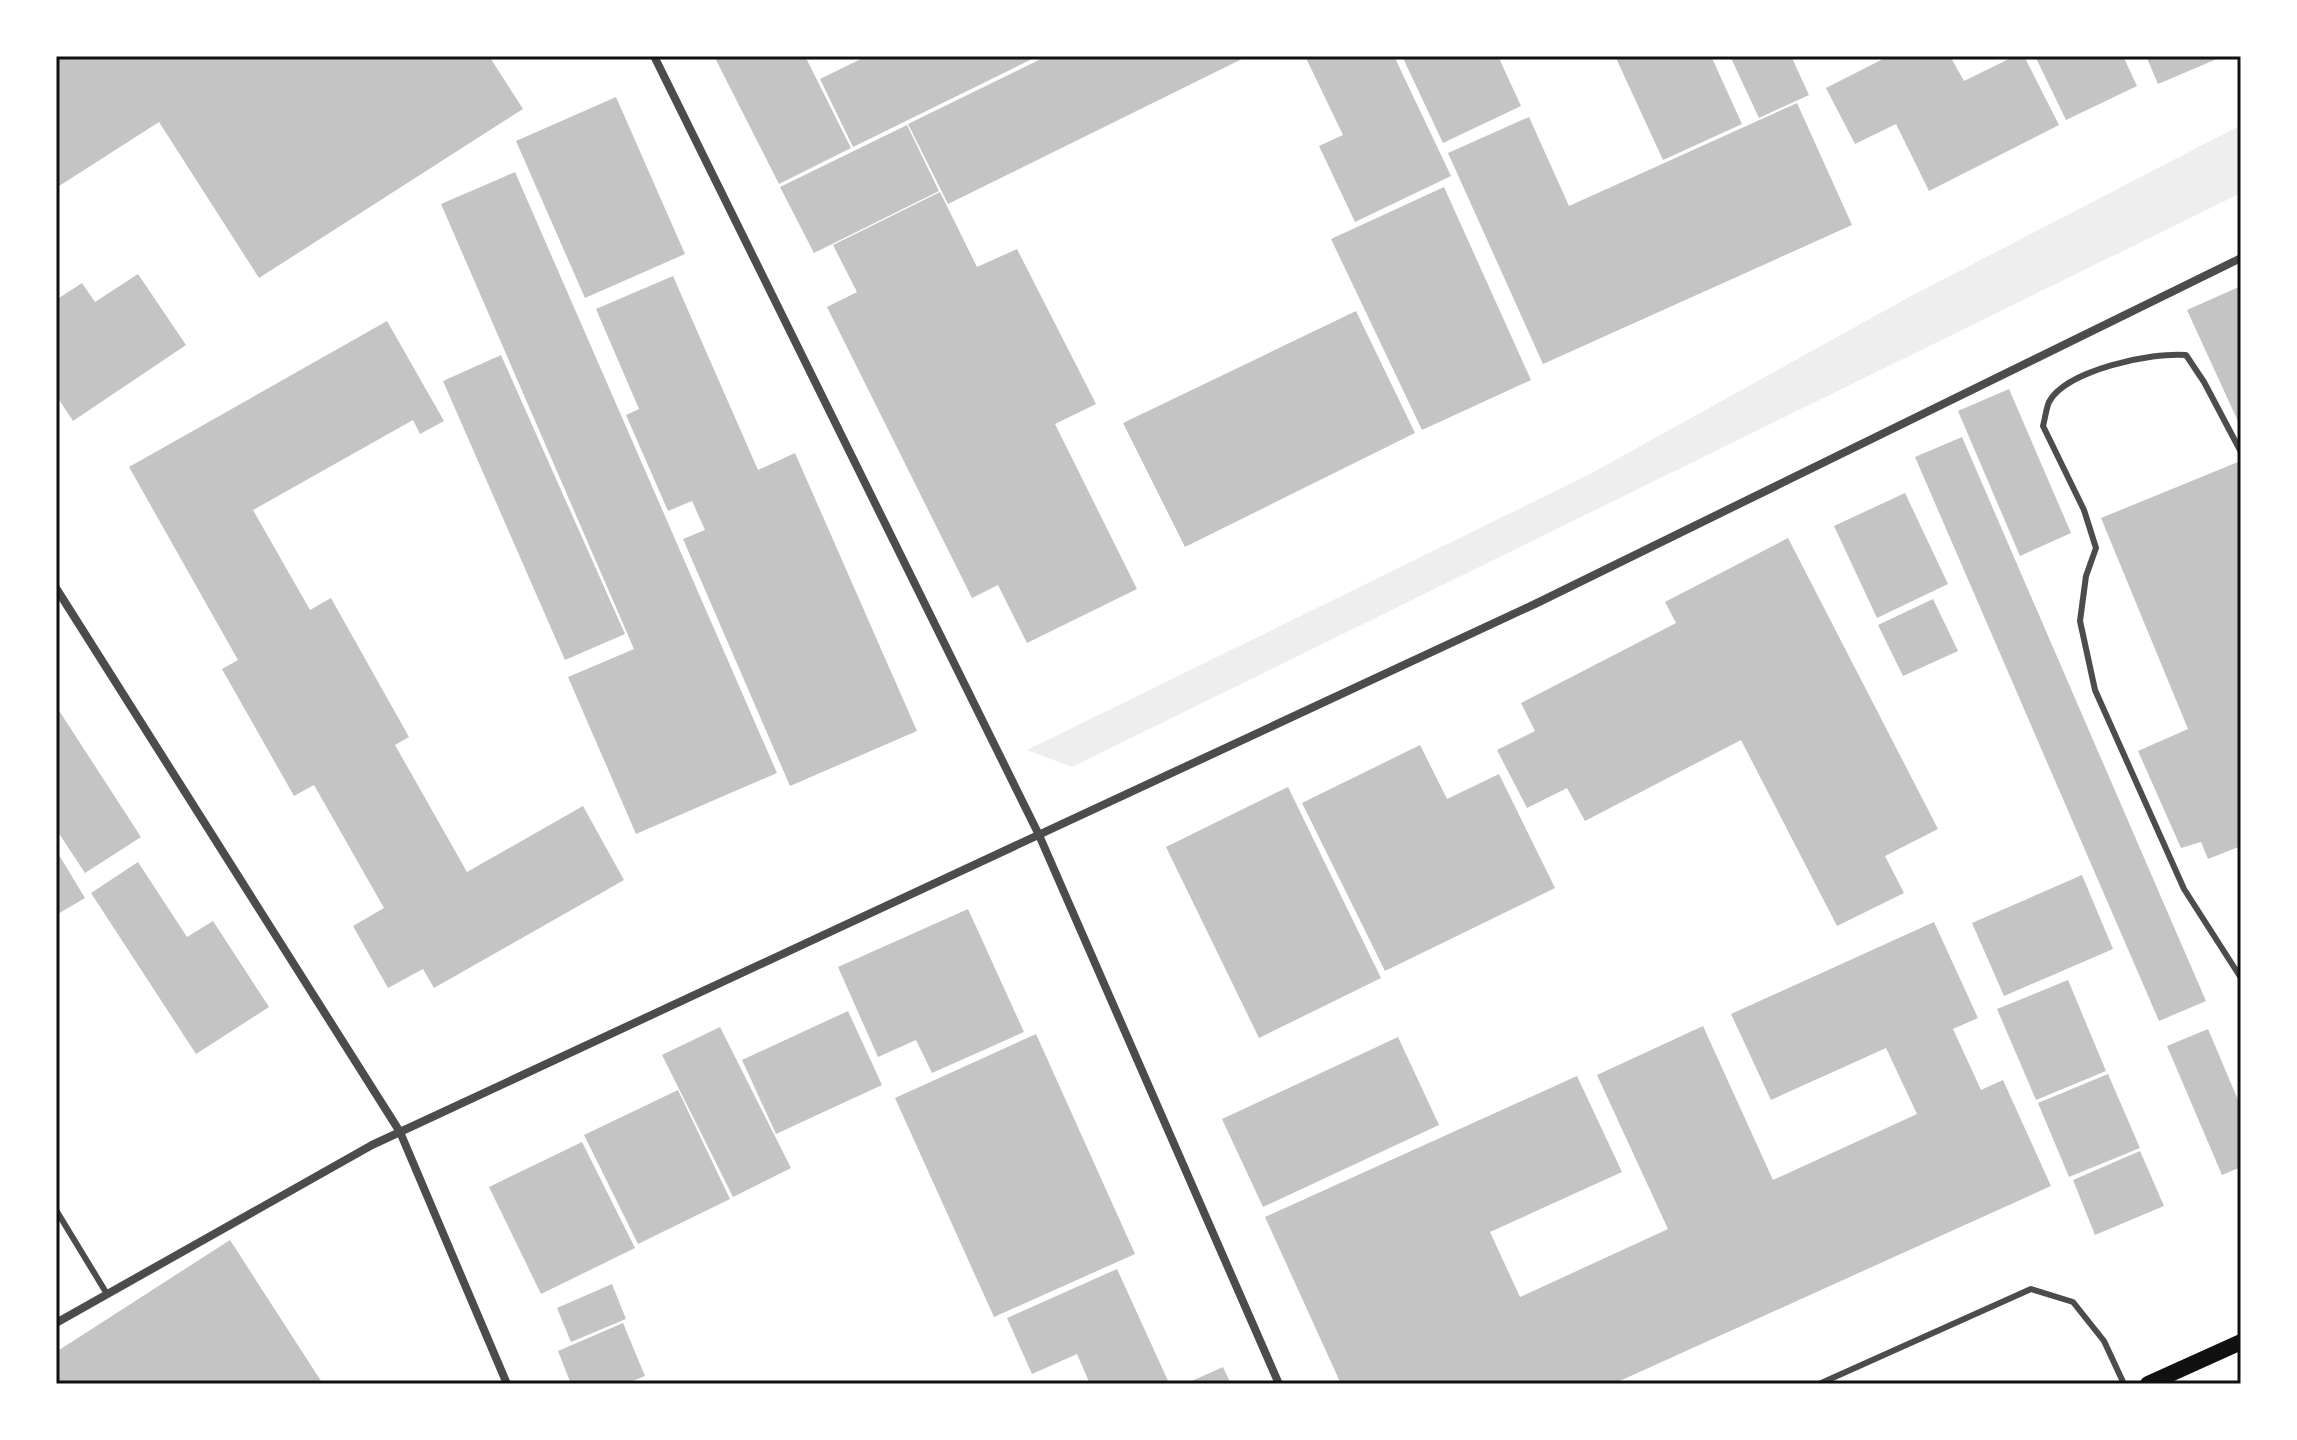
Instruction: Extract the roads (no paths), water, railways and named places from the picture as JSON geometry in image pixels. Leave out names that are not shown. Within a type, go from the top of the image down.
[{"type":"main road","points":[[2148,1384],[2241,1342]]},
{"type":"street","points":[[654,56],[1039,835],[1279,1384]]},
{"type":"street","points":[[56,1323],[400,1132],[1535,604],[2241,258]]},
{"type":"street","points":[[56,588],[400,1132],[507,1384]]},
{"type":"lane","points":[[2241,452],[2186,355],[2165,353],[2120,361],[2068,384],[2050,401],[2043,426],[2084,510],[2096,548],[2086,576],[2080,621],[2095,690],[2184,889],[2241,978]]},
{"type":"lane","points":[[56,1210],[107,1294]]},
{"type":"lane","points":[[1819,1384],[2031,1289],[2073,1302],[2104,1341],[2124,1384]]}]
